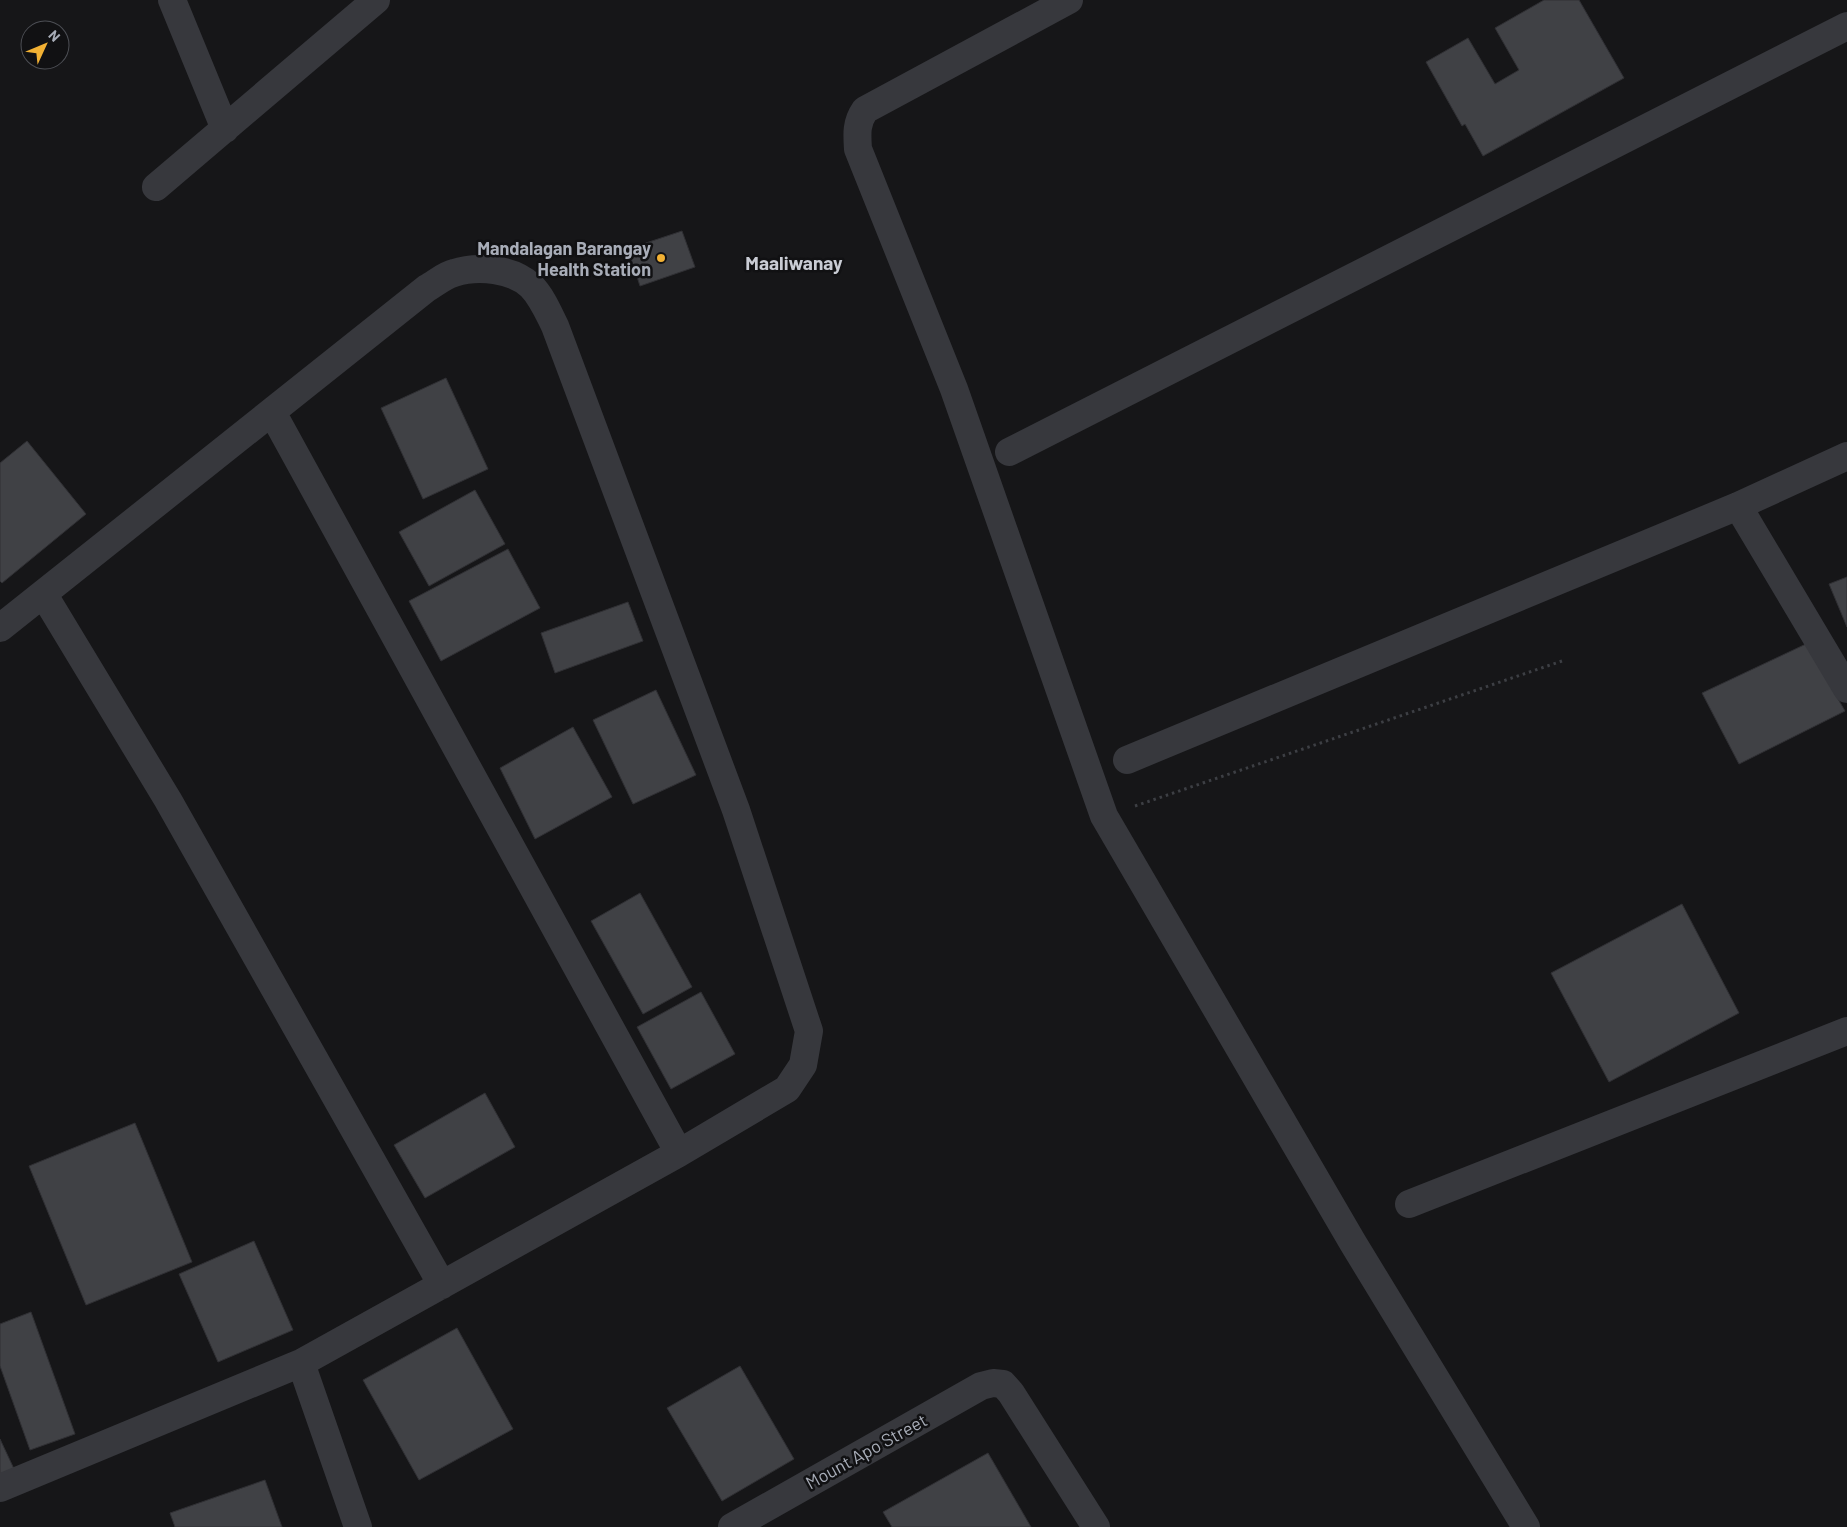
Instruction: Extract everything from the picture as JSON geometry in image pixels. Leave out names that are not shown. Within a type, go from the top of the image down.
[{"type":"street","points":[[172,0],[225,129]]},
{"type":"street","points":[[156,187],[376,0]]},
{"type":"street","points":[[1069,0],[865,110],[860,117],[857,129],[858,149],[954,389],[1104,816],[1353,1243],[1526,1527]]},
{"type":"street","points":[[1009,452],[1847,26]]},
{"type":"street","points":[[0,628],[427,288],[453,273],[472,270],[494,270],[518,277],[540,296],[555,326],[736,810],[809,1031],[803,1065],[787,1089],[679,1153],[301,1363],[0,1488]]},
{"type":"street","points":[[272,412],[679,1153]]},
{"type":"street","points":[[1128,760],[1738,506],[1847,456]]},
{"type":"street","points":[[1738,506],[1847,690]]},
{"type":"street","points":[[44,594],[172,809],[442,1285]]},
{"type":"street","points":[[1409,1204],[1847,1031]]},
{"type":"street","points":[[301,1363],[358,1527]]},
{"type":"street","name":"Mount Apo Street","points":[[732,1527],[981,1386],[993,1383],[1003,1384],[1019,1405],[1096,1527]]},
{"type":"path","points":[[1104,816],[1562,661]]},
{"type":"building","points":[[1544,0],[1579,0],[1624,78],[1483,156],[1465,124],[1462,126],[1426,62],[1468,38],[1495,84],[1519,70],[1495,28]]},
{"type":"building","name":"Mandalagan Barangay Health Station","points":[[682,231],[695,267],[640,286],[628,249]]},
{"type":"building","points":[[446,378],[488,469],[423,499],[381,408]]},
{"type":"building","points":[[27,441],[86,514],[2,583],[0,581],[0,463]]},
{"type":"building","points":[[475,490],[505,544],[429,586],[399,532]]},
{"type":"building","points":[[508,549],[540,608],[441,661],[409,601]]},
{"type":"building","points":[[1847,577],[1847,627],[1829,584]]},
{"type":"building","points":[[628,602],[643,641],[555,673],[541,633]]},
{"type":"building","points":[[1806,644],[1845,711],[1739,764],[1702,693]]},
{"type":"building","points":[[656,690],[696,775],[633,804],[593,720]]},
{"type":"building","points":[[573,727],[612,797],[535,839],[500,768]]},
{"type":"building","points":[[640,893],[692,987],[643,1014],[591,921]]},
{"type":"building","points":[[1682,904],[1739,1013],[1609,1082],[1551,973]]},
{"type":"building","points":[[701,992],[735,1054],[671,1089],[637,1027]]},
{"type":"building","points":[[485,1093],[515,1147],[425,1198],[394,1145]]},
{"type":"building","points":[[135,1123],[192,1262],[86,1305],[29,1166]]},
{"type":"building","points":[[254,1241],[293,1330],[218,1362],[179,1274]]},
{"type":"building","points":[[31,1312],[75,1434],[30,1450],[0,1366],[0,1324]]},
{"type":"building","points":[[457,1328],[513,1429],[419,1480],[363,1380]]},
{"type":"building","points":[[740,1366],[794,1459],[722,1501],[667,1408]]},
{"type":"building","points":[[0,1439],[15,1471],[0,1478]]},
{"type":"building","points":[[988,1453],[1031,1527],[892,1527],[883,1512]]},
{"type":"building","points":[[265,1480],[282,1527],[175,1527],[170,1513]]},
{"type":"place","name":"Mandalagan Barangay Health Station","points":[[661,258]]},
{"type":"district","name":"Maaliwanay","points":[[794,262]]}]
